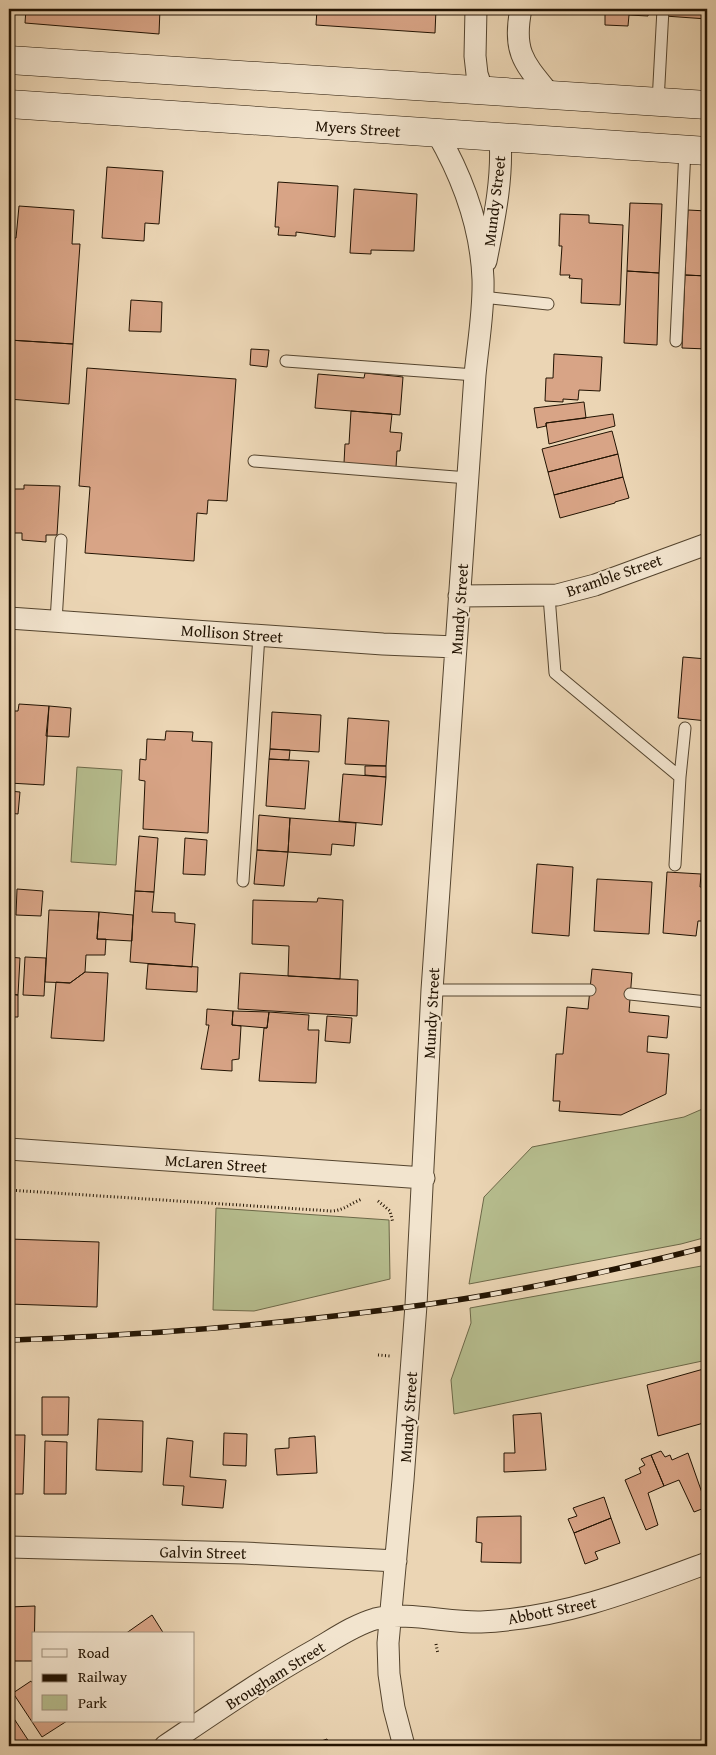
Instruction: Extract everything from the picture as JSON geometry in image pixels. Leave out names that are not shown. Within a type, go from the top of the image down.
[{"type":"main road","points":[[9,60],[707,105]]},
{"type":"main road","name":"Mundy Street","points":[[483,92],[500,137]]},
{"type":"main road","name":"Myers Street","points":[[9,104],[696,150]]},
{"type":"street","name":"Mundy Street","points":[[476,9],[475,56],[477,74],[483,92]]},
{"type":"street","points":[[521,9],[518,32],[523,58],[529,70],[551,96]]},
{"type":"street","name":"Mundy Street","points":[[437,133],[458,172],[467,196],[478,241],[483,287]]},
{"type":"street","name":"Mundy Street","points":[[404,1746],[394,1708],[389,1674],[388,1642],[416,1305],[424,1178],[432,990],[475,375],[483,287],[497,204],[501,154],[500,137]]},
{"type":"street","name":"Bramble Street","points":[[460,596],[549,596],[594,585],[707,544]]},
{"type":"street","name":"Mollison Street","points":[[9,618],[383,644],[456,647]]},
{"type":"street","name":"McLaren Street","points":[[9,1149],[424,1178]]},
{"type":"street","name":"Galvin Street","points":[[9,1547],[244,1552],[396,1561]]},
{"type":"street","name":"Abbott Street","points":[[390,1616],[480,1622],[573,1609],[607,1600],[707,1563]]},
{"type":"street","name":"Brougham Street","points":[[165,1746],[272,1674],[357,1626],[390,1616]]},
{"type":"lane","points":[[658,102],[663,9]]},
{"type":"lane","points":[[676,341],[696,150]]},
{"type":"lane","points":[[483,287],[548,304]]},
{"type":"lane","points":[[286,360],[475,375]]},
{"type":"lane","points":[[254,462],[468,478]]},
{"type":"lane","points":[[56,621],[61,540]]},
{"type":"lane","points":[[549,596],[555,673],[680,777]]},
{"type":"lane","points":[[243,881],[260,635]]},
{"type":"lane","points":[[675,865],[685,728]]},
{"type":"lane","points":[[432,990],[590,990]]},
{"type":"lane","points":[[630,994],[707,1002]]},
{"type":"path","points":[[9,1190],[331,1211],[341,1210],[354,1202],[366,1199]]},
{"type":"path","points":[[376,1200],[390,1211],[394,1229]]},
{"type":"path","points":[[435,1638],[438,1654]]},
{"type":"green space","points":[[77,767],[122,770],[116,865],[71,862]]},
{"type":"green space","points":[[707,1107],[707,1237],[681,1244],[469,1284],[484,1197],[532,1147],[684,1117]]},
{"type":"green space","points":[[216,1208],[389,1220],[390,1279],[254,1311],[213,1310]]},
{"type":"green space","points":[[707,1265],[707,1360],[454,1414],[451,1380],[471,1323],[470,1308]]},
{"type":"building","points":[[26,9],[160,9],[159,34],[25,23]]},
{"type":"building","points":[[317,9],[436,9],[435,33],[316,25]]},
{"type":"building","points":[[587,9],[649,9],[648,16],[629,15],[628,26],[605,25],[605,13],[587,11]]},
{"type":"building","points":[[665,9],[707,9],[707,19],[665,16]]},
{"type":"building","points":[[107,167],[163,171],[159,224],[145,223],[144,241],[102,238]]},
{"type":"building","points":[[278,182],[338,186],[335,237],[296,232],[296,236],[278,235],[279,227],[275,227]]},
{"type":"building","points":[[354,189],[417,194],[414,251],[371,250],[371,254],[350,253]]},
{"type":"building","points":[[630,203],[662,204],[659,273],[627,271]]},
{"type":"building","points":[[19,206],[74,210],[72,244],[80,244],[73,344],[9,340],[9,238],[16,238]]},
{"type":"building","points":[[688,210],[707,211],[707,276],[685,275]]},
{"type":"building","points":[[560,214],[589,215],[589,223],[623,225],[620,305],[581,303],[582,279],[569,278],[570,275],[560,275],[562,246],[559,246]]},
{"type":"building","points":[[627,271],[659,273],[657,345],[624,343]]},
{"type":"building","points":[[685,275],[707,276],[707,349],[682,348]]},
{"type":"building","points":[[131,300],[162,302],[161,332],[129,331]]},
{"type":"building","points":[[9,340],[73,344],[69,404],[9,399]]},
{"type":"building","points":[[251,349],[269,350],[267,367],[250,365]]},
{"type":"building","points":[[554,354],[602,357],[600,391],[579,390],[578,400],[563,399],[563,402],[545,401],[546,378],[553,378]]},
{"type":"building","points":[[87,368],[236,379],[227,501],[208,500],[207,514],[197,513],[194,561],[85,553],[90,487],[79,486]]},
{"type":"building","points":[[365,373],[403,377],[400,415],[315,408],[318,374],[364,378]]},
{"type":"building","points":[[584,402],[586,418],[546,423],[546,426],[537,428],[534,408]]},
{"type":"building","points":[[351,411],[392,414],[390,432],[402,433],[400,451],[397,451],[396,467],[344,463],[345,444],[349,444]]},
{"type":"building","points":[[613,414],[615,426],[549,444],[546,423]]},
{"type":"building","points":[[612,431],[618,454],[548,472],[542,449]]},
{"type":"building","points":[[618,454],[623,477],[554,495],[548,472]]},
{"type":"building","points":[[623,477],[629,498],[560,518],[554,495]]},
{"type":"building","points":[[24,485],[60,486],[57,535],[46,535],[46,542],[22,540],[22,533],[11,533],[13,489],[24,489]]},
{"type":"building","points":[[683,657],[707,659],[707,721],[678,718]]},
{"type":"building","points":[[19,704],[49,706],[44,785],[9,783],[9,711],[18,711]]},
{"type":"building","points":[[49,706],[71,708],[69,737],[46,736]]},
{"type":"building","points":[[272,712],[321,715],[319,752],[270,749]]},
{"type":"building","points":[[348,718],[389,721],[386,766],[345,764]]},
{"type":"building","points":[[166,731],[193,732],[192,741],[212,742],[208,833],[143,829],[145,781],[139,780],[140,759],[146,760],[147,739],[165,740]]},
{"type":"building","points":[[270,749],[290,750],[289,760],[269,759]]},
{"type":"building","points":[[269,759],[309,761],[305,809],[266,806]]},
{"type":"building","points":[[365,766],[386,766],[386,777],[365,775]]},
{"type":"building","points":[[343,774],[386,777],[382,825],[339,821]]},
{"type":"building","points":[[9,791],[20,792],[18,814],[9,813]]},
{"type":"building","points":[[259,815],[290,818],[288,852],[257,850]]},
{"type":"building","points":[[290,818],[356,823],[354,846],[332,844],[331,855],[288,852]]},
{"type":"building","points":[[139,836],[158,838],[154,892],[135,891]]},
{"type":"building","points":[[185,838],[207,840],[205,875],[183,874]]},
{"type":"building","points":[[257,850],[288,852],[284,886],[254,884]]},
{"type":"building","points":[[537,864],[573,867],[569,936],[532,933]]},
{"type":"building","points":[[667,872],[701,874],[700,887],[707,887],[707,921],[698,921],[696,936],[663,933]]},
{"type":"building","points":[[597,879],[652,882],[649,934],[594,931]]},
{"type":"building","points":[[17,889],[43,891],[41,916],[16,915]]},
{"type":"building","points":[[135,891],[154,892],[152,912],[175,913],[175,922],[195,924],[192,967],[130,962]]},
{"type":"building","points":[[318,898],[343,900],[340,979],[288,976],[289,946],[252,944],[253,900],[317,902]]},
{"type":"building","points":[[49,910],[99,912],[97,939],[106,939],[105,955],[86,955],[85,972],[70,983],[45,982]]},
{"type":"building","points":[[99,912],[133,915],[132,941],[97,939]]},
{"type":"building","points":[[9,957],[20,958],[18,995],[9,994]]},
{"type":"building","points":[[25,957],[46,958],[44,996],[23,995]]},
{"type":"building","points":[[148,964],[198,967],[197,992],[146,989]]},
{"type":"building","points":[[592,969],[632,973],[629,1012],[669,1016],[667,1038],[648,1036],[647,1052],[669,1054],[666,1094],[621,1115],[559,1111],[560,1101],[553,1101],[556,1054],[563,1054],[567,1007],[588,1009]]},
{"type":"building","points":[[85,972],[108,973],[104,1041],[51,1038],[56,982],[70,983]]},
{"type":"building","points":[[240,973],[358,980],[357,1016],[238,1009]]},
{"type":"building","points":[[9,994],[18,995],[18,1017],[9,1017]]},
{"type":"building","points":[[207,1009],[233,1011],[232,1025],[241,1026],[239,1059],[232,1060],[232,1071],[201,1069],[209,1025],[206,1025]]},
{"type":"building","points":[[233,1011],[269,1012],[267,1028],[232,1025]]},
{"type":"building","points":[[269,1012],[309,1015],[308,1030],[319,1030],[316,1083],[259,1081],[264,1028],[267,1028]]},
{"type":"building","points":[[327,1016],[352,1018],[350,1043],[325,1041]]},
{"type":"building","points":[[9,1239],[99,1242],[97,1307],[9,1304]]},
{"type":"building","points":[[707,1368],[707,1422],[658,1436],[647,1385]]},
{"type":"building","points":[[42,1397],[69,1397],[68,1435],[42,1435]]},
{"type":"building","points":[[541,1413],[546,1470],[504,1472],[504,1453],[515,1453],[513,1415]]},
{"type":"building","points":[[98,1419],[143,1421],[142,1472],[96,1470]]},
{"type":"building","points":[[224,1433],[247,1434],[246,1466],[223,1465]]},
{"type":"building","points":[[9,1435],[25,1435],[23,1494],[9,1494]]},
{"type":"building","points":[[315,1436],[317,1473],[277,1475],[275,1449],[289,1448],[289,1438]]},
{"type":"building","points":[[167,1438],[193,1441],[190,1477],[226,1480],[223,1508],[182,1505],[184,1486],[163,1485]]},
{"type":"building","points":[[45,1441],[67,1442],[66,1494],[44,1494]]},
{"type":"building","points":[[661,1451],[665,1457],[670,1455],[672,1460],[688,1453],[707,1507],[694,1512],[679,1480],[664,1486],[651,1455]]},
{"type":"building","points":[[651,1455],[664,1486],[648,1493],[658,1525],[646,1530],[625,1480],[641,1473],[639,1468],[645,1465],[641,1459]]},
{"type":"building","points":[[604,1497],[611,1518],[574,1533],[568,1519],[577,1516],[573,1508]]},
{"type":"building","points":[[521,1516],[521,1563],[481,1562],[482,1543],[476,1542],[477,1517]]},
{"type":"building","points":[[611,1518],[620,1543],[595,1552],[598,1559],[585,1564],[574,1533]]},
{"type":"building","points":[[35,1606],[35,1632],[32,1632],[32,1661],[9,1661],[9,1607]]},
{"type":"building","points":[[152,1615],[163,1632],[128,1632]]},
{"type":"building","points":[[31,1681],[32,1682],[32,1722],[13,1693]]},
{"type":"building","points":[[9,1711],[32,1746],[9,1746]]},
{"type":"building","points":[[32,1722],[65,1722],[42,1737]]},
{"type":"building","points":[[327,1739],[330,1746],[307,1746]]},
{"type":"railway","points":[[9,1340],[86,1337],[230,1327],[430,1304],[500,1293],[569,1279],[707,1247]]}]
